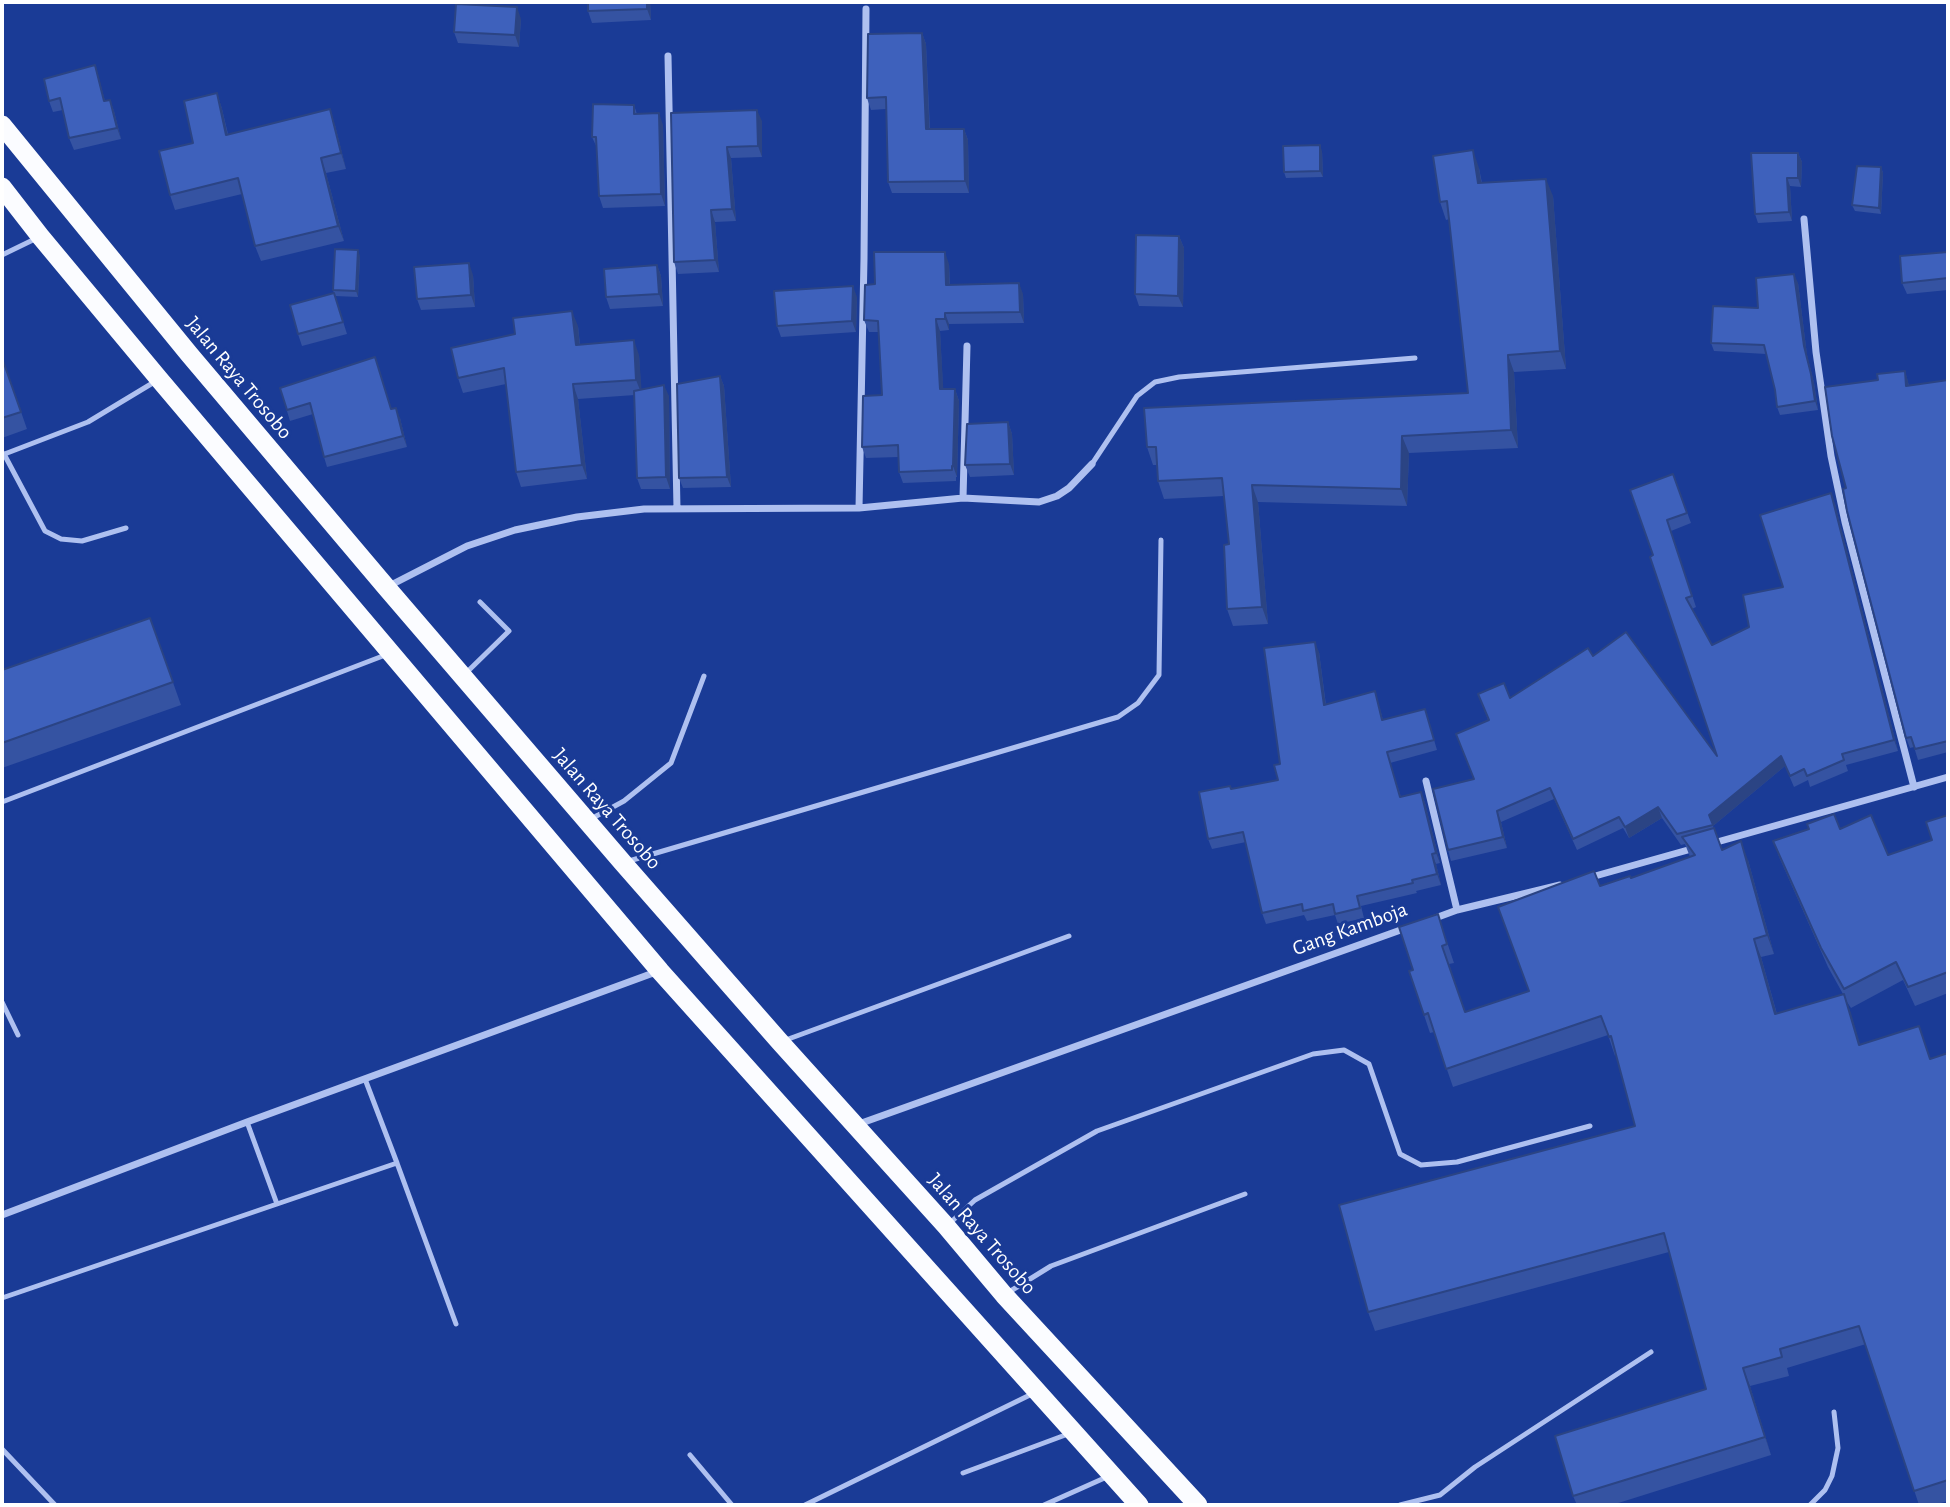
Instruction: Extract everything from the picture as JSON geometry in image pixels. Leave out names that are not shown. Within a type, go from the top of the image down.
[{"type":"highway","name":"Jalan Raya Trosobo","points":[[2,125],[180,344],[623,863],[946,1226],[1004,1295],[1198,1505]]},
{"type":"highway","points":[[2,187],[159,379],[660,971],[1139,1505]]},
{"type":"street","points":[[859,508],[866,9]]},
{"type":"street","points":[[668,56],[677,509]]},
{"type":"street","points":[[1804,219],[1816,352],[1830,456],[1914,787]]},
{"type":"street","points":[[963,498],[967,346]]},
{"type":"street","points":[[386,587],[467,546],[515,530],[577,517],[643,509],[859,508],[963,498],[1038,502],[1057,496],[1069,488],[1092,464]]},
{"type":"street","points":[[1426,781],[1458,910]]},
{"type":"street","points":[[1584,879],[1914,787],[1947,781]]},
{"type":"street","name":"Gang Kamboja","points":[[856,1126],[1458,910],[1571,882]]},
{"type":"street","points":[[2,1215],[660,971]]},
{"type":"lane","points":[[2,255],[40,236]]},
{"type":"lane","points":[[1092,464],[1137,396],[1155,382],[1179,377],[1415,358]]},
{"type":"lane","points":[[126,528],[82,541],[61,539],[46,531],[3,455],[88,422],[159,379]]},
{"type":"lane","points":[[623,863],[1118,717],[1138,703],[1159,676],[1161,540]]},
{"type":"lane","points":[[463,677],[509,631],[480,602]]},
{"type":"lane","points":[[2,802],[390,653]]},
{"type":"lane","points":[[587,821],[624,801],[671,763],[704,676]]},
{"type":"lane","points":[[780,1042],[1069,936]]},
{"type":"lane","points":[[2,1002],[18,1035]]},
{"type":"lane","points":[[946,1226],[975,1200],[1097,1131],[1313,1054],[1344,1050],[1369,1064],[1400,1154],[1421,1165],[1457,1162],[1590,1126]]},
{"type":"lane","points":[[365,1079],[456,1324]]},
{"type":"lane","points":[[247,1122],[277,1204]]},
{"type":"lane","points":[[2,1298],[397,1163]]},
{"type":"lane","points":[[1004,1295],[1051,1266],[1245,1194]]},
{"type":"lane","points":[[1400,1505],[1440,1495],[1475,1468],[1651,1352]]},
{"type":"lane","points":[[805,1505],[1037,1391]]},
{"type":"lane","points":[[1810,1505],[1825,1490],[1832,1476],[1838,1448],[1834,1412]]},
{"type":"lane","points":[[963,1473],[1074,1432]]},
{"type":"lane","points":[[2,1449],[55,1505]]},
{"type":"lane","points":[[690,1455],[732,1505]]},
{"type":"lane","points":[[1044,1505],[1112,1474]]},
{"type":"building","points":[[588,2],[647,2],[647,9],[588,11]]},
{"type":"building","points":[[456,4],[517,7],[515,35],[454,32]]},
{"type":"building","points":[[922,33],[926,129],[964,129],[965,181],[888,182],[886,97],[867,98],[868,34]]},
{"type":"building","points":[[95,65],[104,101],[110,100],[117,128],[69,138],[60,98],[49,101],[44,79]]},
{"type":"building","points":[[217,93],[226,135],[330,109],[341,153],[321,158],[338,226],[255,246],[238,178],[170,195],[159,151],[193,143],[184,101]]},
{"type":"building","points":[[593,104],[634,105],[634,114],[659,113],[661,194],[599,196],[596,137],[592,137]]},
{"type":"building","points":[[757,110],[758,146],[727,147],[732,209],[711,210],[715,260],[674,262],[671,113]]},
{"type":"building","points":[[1320,145],[1320,171],[1284,172],[1283,146]]},
{"type":"building","points":[[1473,150],[1478,183],[1546,179],[1560,351],[1508,355],[1511,430],[1402,436],[1401,489],[1252,485],[1262,607],[1227,609],[1224,545],[1229,544],[1222,478],[1158,481],[1156,447],[1147,447],[1144,408],[1468,393],[1447,201],[1440,202],[1433,156]]},
{"type":"building","points":[[1751,153],[1798,153],[1798,178],[1787,178],[1789,212],[1755,214]]},
{"type":"building","points":[[1857,166],[1881,167],[1879,208],[1852,205]]},
{"type":"building","points":[[1136,235],[1179,236],[1178,296],[1135,294]]},
{"type":"building","points":[[335,249],[358,250],[356,291],[333,290]]},
{"type":"building","points":[[874,252],[945,252],[946,285],[1019,283],[1020,312],[945,313],[945,319],[936,319],[940,389],[955,389],[952,470],[899,472],[898,445],[862,447],[863,396],[882,395],[878,321],[864,320],[865,285],[875,284]]},
{"type":"building","points":[[1948,252],[1948,278],[1902,283],[1900,256]]},
{"type":"building","points":[[469,263],[471,295],[417,299],[414,267]]},
{"type":"building","points":[[657,265],[659,294],[606,297],[604,269]]},
{"type":"building","points":[[1794,274],[1815,401],[1777,407],[1764,345],[1711,343],[1713,306],[1758,308],[1756,278]]},
{"type":"building","points":[[853,286],[852,321],[777,326],[774,291]]},
{"type":"building","points":[[334,293],[343,322],[298,334],[290,305]]},
{"type":"building","points":[[572,311],[576,345],[634,340],[636,380],[573,384],[582,465],[516,472],[504,368],[458,378],[451,348],[515,334],[513,318]]},
{"type":"building","points":[[375,357],[391,409],[396,408],[403,436],[324,457],[310,403],[287,410],[280,388]]},
{"type":"building","points":[[2,358],[21,412],[2,418]]},
{"type":"building","points":[[1905,371],[1906,386],[1948,380],[1948,741],[1915,749],[1911,737],[1906,738],[1847,511],[1843,489],[1846,488],[1832,436],[1825,387],[1878,380],[1877,374]]},
{"type":"building","points":[[720,376],[727,477],[679,478],[677,384]]},
{"type":"building","points":[[664,385],[666,477],[637,478],[634,391]]},
{"type":"building","points":[[1008,422],[1010,464],[965,465],[967,424]]},
{"type":"building","points":[[1673,474],[1687,513],[1667,520],[1692,596],[1686,598],[1712,645],[1749,627],[1743,595],[1783,587],[1760,515],[1831,493],[1894,740],[1842,754],[1844,760],[1807,776],[1804,769],[1790,776],[1781,756],[1709,815],[1713,825],[1677,834],[1658,807],[1625,827],[1619,817],[1573,839],[1550,788],[1497,811],[1503,837],[1448,850],[1433,789],[1474,779],[1456,734],[1489,720],[1478,694],[1504,683],[1510,698],[1588,648],[1593,656],[1626,632],[1717,756],[1630,490]]},
{"type":"building","points":[[150,618],[173,682],[2,743],[2,670]]},
{"type":"building","points":[[1315,642],[1324,705],[1375,691],[1382,720],[1425,709],[1434,740],[1387,752],[1400,797],[1421,792],[1436,853],[1432,854],[1437,874],[1412,880],[1413,883],[1357,896],[1360,908],[1335,914],[1333,904],[1303,911],[1302,904],[1262,913],[1243,832],[1208,839],[1199,792],[1278,780],[1274,765],[1280,764],[1264,648]]},
{"type":"building","points":[[1834,814],[1840,829],[1871,815],[1888,855],[1932,840],[1926,822],[1948,815],[1948,972],[1908,987],[1896,962],[1844,989],[1821,948],[1773,841],[1809,829],[1807,824]]},
{"type":"building","points":[[1714,828],[1722,850],[1741,841],[1767,935],[1754,939],[1775,1014],[1844,994],[1859,1045],[1919,1026],[1930,1059],[1948,1053],[1948,1480],[1914,1491],[1859,1326],[1780,1349],[1782,1357],[1743,1368],[1765,1437],[1573,1496],[1555,1436],[1706,1389],[1664,1233],[1368,1312],[1339,1205],[1635,1126],[1611,1036],[1609,1037],[1601,1016],[1446,1069],[1428,1013],[1424,1015],[1409,971],[1413,970],[1399,927],[1438,914],[1447,944],[1442,946],[1465,1012],[1529,991],[1498,907],[1594,871],[1600,886],[1695,855],[1682,837]]}]
